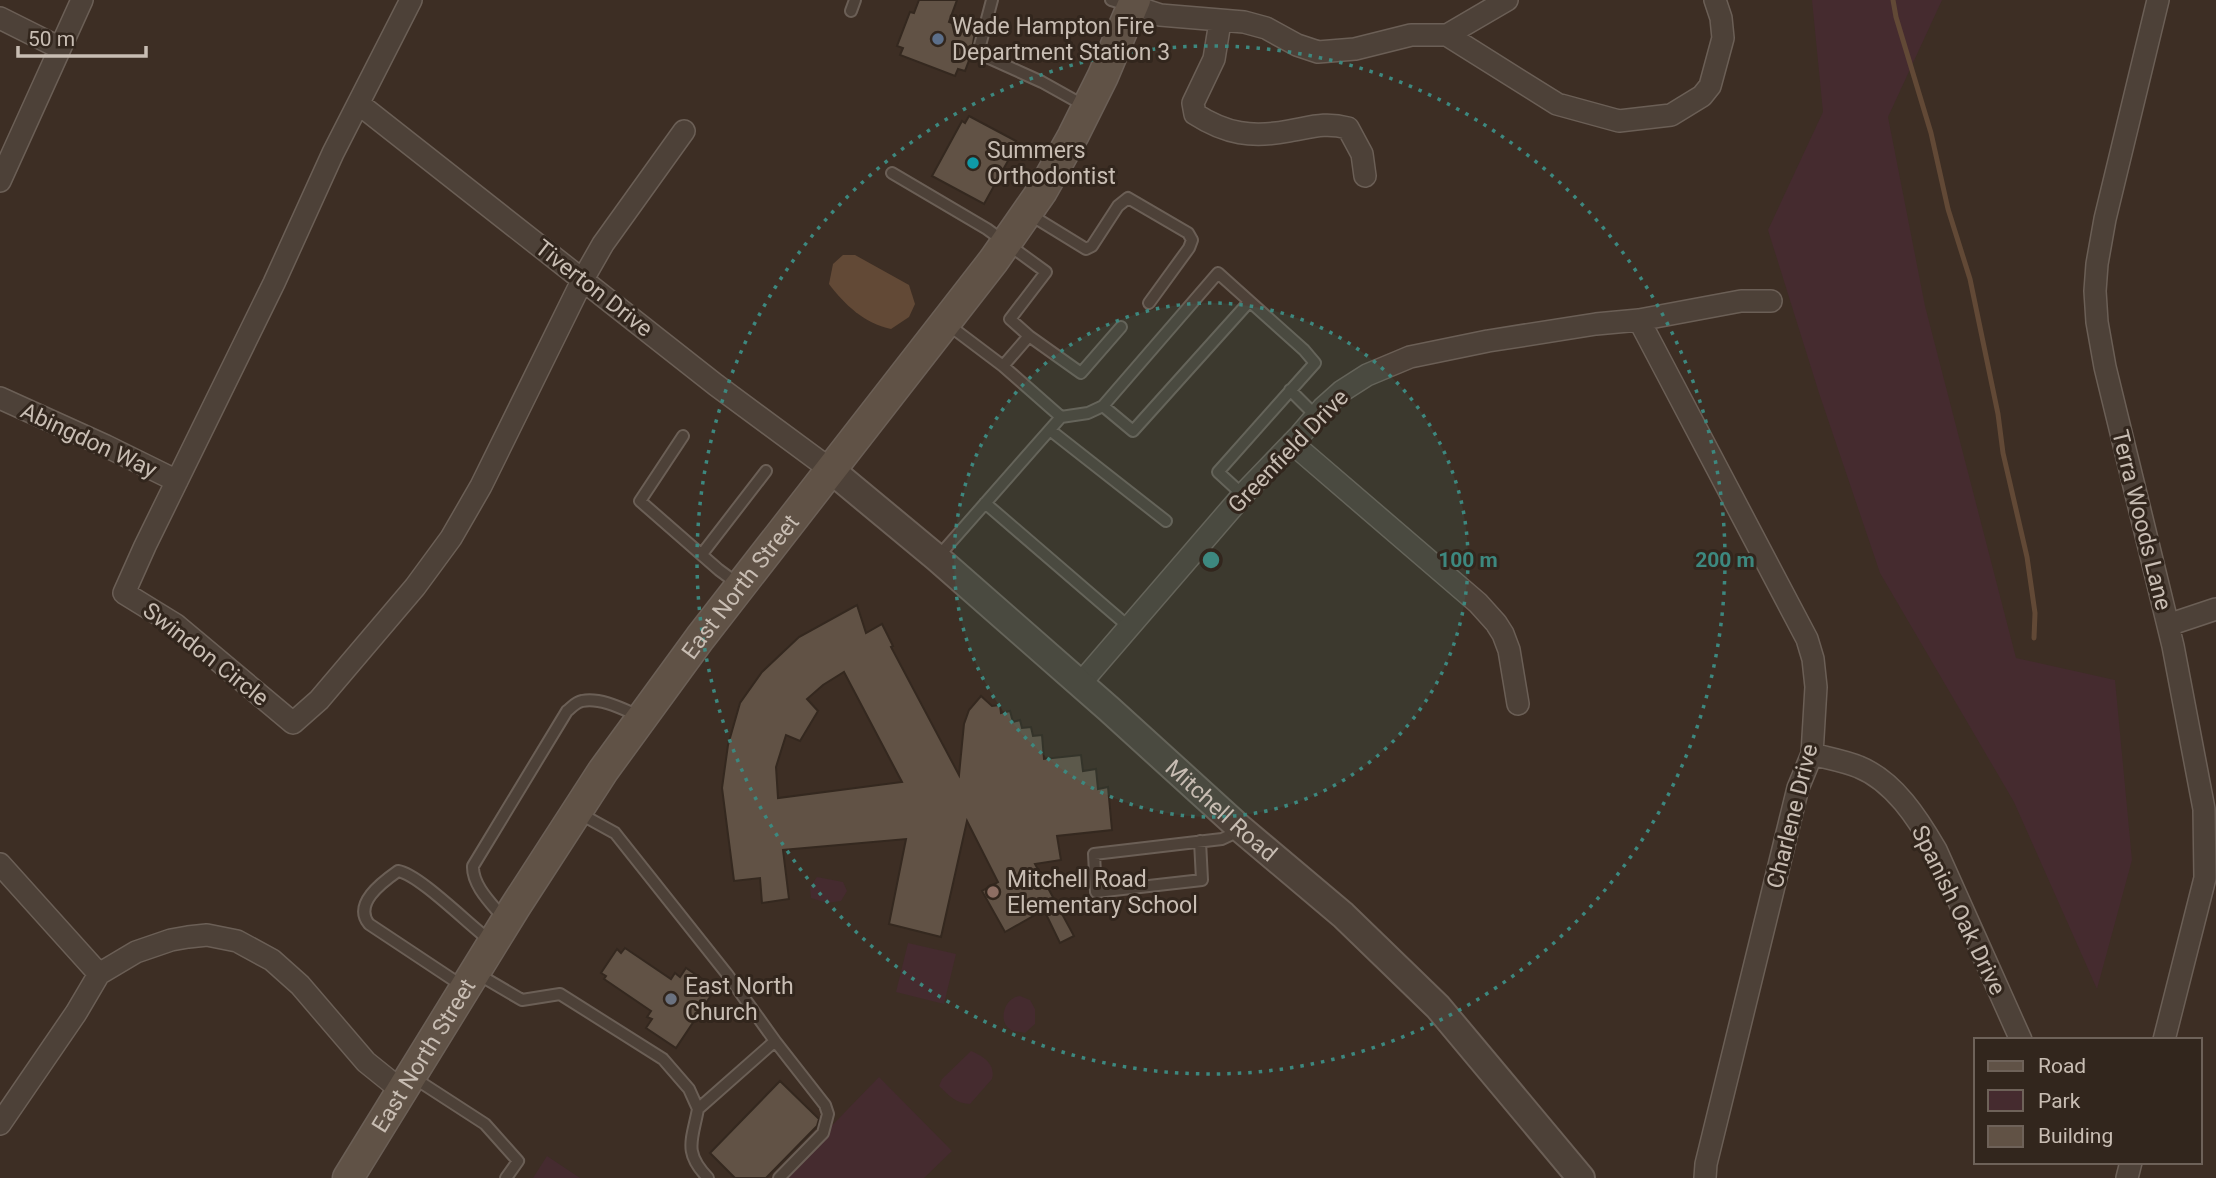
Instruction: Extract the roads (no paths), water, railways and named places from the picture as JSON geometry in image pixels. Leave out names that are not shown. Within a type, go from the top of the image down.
[{"type":"main road","name":"East North Street","points":[[348,1178],[603,771],[741,586],[946,323],[1042,191],[1103,76],[1126,2]]},
{"type":"street","points":[[0,181],[82,0]]},
{"type":"street","name":"Swindon Circle","points":[[411,0],[333,153],[124,593],[176,625],[293,723],[319,700],[415,587],[451,538],[481,485],[583,279]]},
{"type":"street","points":[[1126,2],[1160,15],[1244,22],[1266,28],[1297,45],[1318,52],[1355,49],[1411,35],[1447,35],[1507,0]]},
{"type":"street","points":[[1447,35],[1557,104],[1619,121],[1671,115],[1702,96],[1710,86],[1723,38],[1721,18],[1715,0]]},
{"type":"street","name":"Terra Woods Lane","points":[[2158,0],[2105,219],[2096,264],[2095,291],[2105,367],[2168,625],[2197,762],[2204,809],[2204,878],[2164,1038]]},
{"type":"street","points":[[0,18],[60,48]]},
{"type":"street","points":[[1220,22],[1214,59],[1193,103],[1195,114],[1220,128],[1240,134],[1284,132],[1331,123],[1348,128],[1362,153],[1365,176]]},
{"type":"street","name":"Tiverton Drive","points":[[359,104],[716,385],[831,470]]},
{"type":"street","points":[[583,279],[603,244],[684,131]]},
{"type":"street","name":"Greenfield Drive","points":[[1080,684],[1243,495],[1316,416],[1342,391],[1367,375],[1410,357],[1488,341],[1639,320],[1741,301],[1771,302]]},
{"type":"street","name":"Charlene Drive","points":[[1639,320],[1807,639],[1813,659],[1816,687],[1812,754],[1798,788],[1762,927],[1714,1126],[1705,1178]]},
{"type":"street","name":"Abingdon Way","points":[[0,398],[177,481]]},
{"type":"street","points":[[1292,443],[1478,603],[1496,623],[1509,650],[1518,704]]},
{"type":"street","name":"Mitchell Road","points":[[831,470],[937,558],[1241,829],[1343,915],[1438,1007],[1581,1178]]},
{"type":"street","points":[[2168,625],[2216,610]]},
{"type":"street","name":"Spanish Oak Drive","points":[[1812,754],[1860,767],[1877,777],[1922,827],[1936,850],[2020,1038]]},
{"type":"street","points":[[0,864],[99,974]]},
{"type":"street","points":[[0,1124],[76,1013],[99,974],[122,959],[172,940],[207,935],[237,941],[272,960],[300,985],[366,1062],[407,1084]]},
{"type":"lane","points":[[992,0],[978,53],[1042,82],[1087,108]]},
{"type":"lane","points":[[892,173],[1006,242],[1046,272],[1010,319],[1081,373],[1121,327]]},
{"type":"lane","points":[[1027,212],[1086,248],[1092,246],[1118,206],[1128,198],[1188,233],[1192,240],[1189,248],[1149,303]]},
{"type":"lane","points":[[937,558],[1061,417],[1088,413],[1103,406],[1218,274],[1304,350],[1315,363],[1218,472],[1243,495]]},
{"type":"lane","points":[[1103,406],[1133,431],[1249,302]]},
{"type":"lane","points":[[946,323],[1003,366],[1061,417]]},
{"type":"lane","points":[[1003,366],[1030,336]]},
{"type":"lane","points":[[1290,390],[1316,416]]},
{"type":"lane","points":[[1050,429],[1166,521]]},
{"type":"lane","points":[[683,436],[639,501],[741,586]]},
{"type":"lane","points":[[702,554],[766,471]]},
{"type":"lane","points":[[985,503],[1129,627]]},
{"type":"lane","points":[[500,933],[475,879],[473,866],[568,711],[583,700],[598,701],[642,717]]},
{"type":"lane","points":[[577,812],[615,833],[727,974],[825,1105],[828,1114],[823,1133],[779,1178]]},
{"type":"lane","points":[[1200,841],[1202,880],[1096,892],[1094,854],[1200,841],[1222,839],[1241,829]]},
{"type":"lane","points":[[500,933],[405,872],[398,871],[382,882],[363,906],[363,916],[369,924],[471,981],[522,1000],[560,994],[663,1059],[689,1088],[698,1109],[692,1158],[708,1178]]},
{"type":"lane","points":[[698,1109],[775,1041]]},
{"type":"lane","points":[[407,1084],[485,1124],[518,1161],[506,1178]]},
{"type":"waterway","points":[[1893,0],[1931,133],[1948,209],[1970,279],[1998,414],[2003,453],[2027,557],[2035,613],[2034,638]]},
{"type":"place","name":"Wade Hampton Fire Department Station 3","points":[[938,39]]},
{"type":"place","name":"Summers Orthodontist","points":[[973,163]]},
{"type":"place","name":"Mitchell Road Elementary School","points":[[993,892]]},
{"type":"place","name":"East North Church","points":[[671,999]]}]
